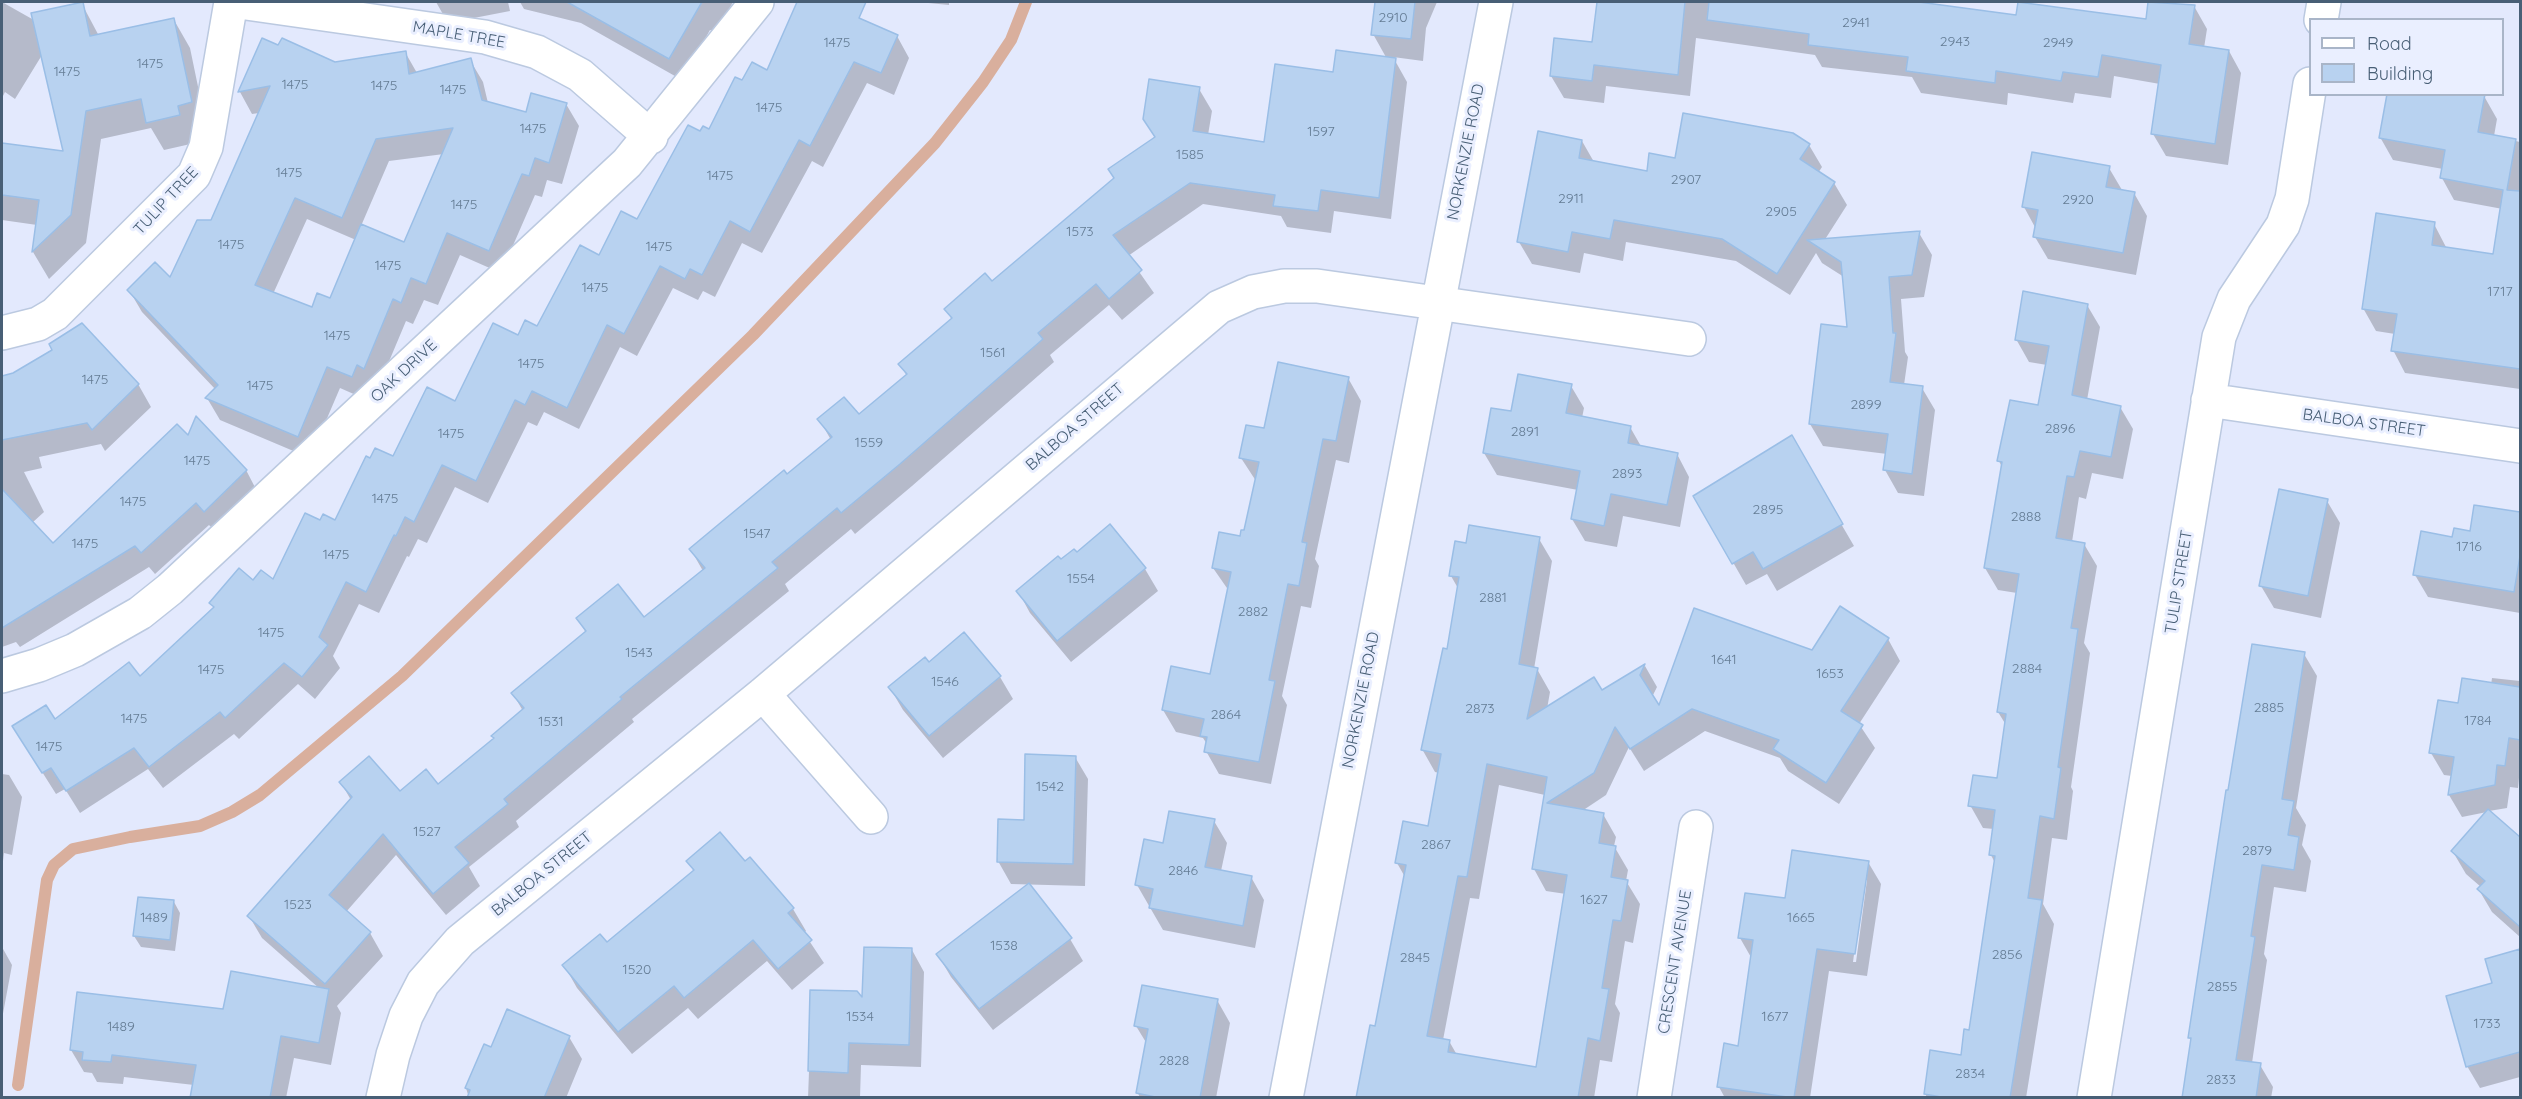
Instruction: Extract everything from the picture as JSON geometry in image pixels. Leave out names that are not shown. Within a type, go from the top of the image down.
[{"type":"street","name":"TULIP TREE","points":[[2,333],[38,324],[55,314],[194,176],[206,147],[231,2]]},
{"type":"street","name":"MAPLE TREE","points":[[239,2],[484,37],[537,51],[580,75],[651,136]]},
{"type":"street","name":"OAK DRIVE","points":[[2,676],[39,665],[75,650],[140,613],[170,589],[627,163],[757,2]]},
{"type":"street","name":"NORKENZIE ROAD","points":[[1286,1098],[1436,303],[1496,2]]},
{"type":"street","points":[[2321,18],[2324,2]]},
{"type":"street","name":"TULIP STREET","points":[[2094,1098],[2219,337],[2234,300],[2283,225],[2292,200],[2309,90]]},
{"type":"street","name":"BALBOA STREET","points":[[383,1098],[393,1055],[406,1016],[423,983],[437,964],[460,941],[763,694],[1219,307],[1253,292],[1284,286],[1317,286],[1436,303]]},
{"type":"street","points":[[1436,303],[1689,339]]},
{"type":"street","name":"BALBOA STREET","points":[[2208,400],[2520,446]]},
{"type":"street","points":[[763,694],[871,817]]},
{"type":"street","name":"CRESCENT AVENUE","points":[[1654,1098],[1696,827]]},
{"type":"building","points":[[83,2],[90,36],[174,18],[192,102],[178,106],[180,115],[146,123],[141,99],[86,111],[71,215],[32,252],[39,200],[2,195],[2,143],[63,151],[31,13]]},
{"type":"building","points":[[567,2],[702,2],[669,59]]},
{"type":"building","points":[[797,2],[866,2],[859,18],[898,35],[881,73],[854,62],[810,146],[799,140],[750,232],[730,221],[702,275],[690,269],[685,279],[660,266],[624,334],[607,325],[567,408],[532,391],[525,405],[515,400],[476,481],[442,465],[414,522],[405,517],[396,536],[394,535],[366,592],[346,582],[319,637],[328,645],[302,677],[284,663],[225,718],[220,712],[149,767],[134,748],[66,791],[51,768],[42,773],[12,726],[46,705],[55,719],[129,662],[140,676],[214,607],[209,603],[239,568],[253,580],[261,570],[273,579],[305,513],[320,520],[323,514],[335,520],[366,456],[370,458],[375,448],[393,456],[427,387],[455,401],[493,323],[518,335],[525,320],[537,326],[580,245],[599,255],[621,211],[637,219],[688,125],[700,131],[703,126],[709,129],[735,77],[742,80],[752,62],[767,70]]},
{"type":"building","points":[[1375,2],[1415,2],[1411,39],[1371,35]]},
{"type":"building","points":[[1597,2],[1685,2],[1678,75],[1594,65],[1592,81],[1550,76],[1554,38],[1592,42]]},
{"type":"building","points":[[1709,2],[1919,2],[2016,15],[2018,2],[2146,19],[2148,2],[2195,5],[2189,44],[2229,50],[2215,144],[2151,134],[2161,65],[2102,55],[2098,77],[2063,72],[2061,81],[1996,71],[1995,83],[1906,71],[1908,57],[1808,45],[1809,34],[1707,20]]},
{"type":"building","points":[[262,38],[278,45],[282,38],[335,62],[406,51],[409,74],[471,58],[482,100],[526,112],[531,93],[567,103],[549,163],[535,158],[529,176],[522,174],[489,251],[447,233],[426,284],[411,278],[401,303],[393,299],[364,369],[357,365],[352,377],[327,367],[298,437],[205,398],[218,385],[127,290],[155,262],[170,277],[197,220],[211,220],[270,86],[238,92]],"holes":[[[453,128],[404,242],[361,224],[330,298],[317,293],[312,307],[255,285],[295,198],[342,218],[376,139]]]},
{"type":"building","points":[[1336,50],[1396,58],[1379,198],[1321,190],[1318,211],[1273,206],[1275,195],[1190,183],[1113,235],[1142,270],[1109,299],[1096,284],[1038,333],[1043,339],[900,464],[841,513],[837,508],[772,562],[778,568],[620,697],[622,699],[504,799],[508,804],[455,847],[469,863],[433,894],[383,834],[329,895],[371,932],[325,984],[247,916],[352,797],[339,782],[369,756],[400,791],[426,769],[438,784],[494,738],[491,736],[524,708],[511,693],[586,631],[576,618],[618,584],[644,617],[705,568],[689,549],[784,470],[787,474],[832,437],[817,419],[844,397],[859,414],[907,374],[898,364],[952,318],[944,309],[985,273],[992,281],[1114,178],[1108,169],[1155,137],[1143,119],[1149,79],[1200,87],[1193,131],[1264,142],[1275,64],[1333,72]]},
{"type":"building","points":[[2387,96],[2485,96],[2478,132],[2516,139],[2507,190],[2520,191],[2520,369],[2391,351],[2397,314],[2362,309],[2376,213],[2435,222],[2432,245],[2493,254],[2503,190],[2440,178],[2445,150],[2379,138]]},
{"type":"building","points":[[1683,113],[1793,133],[1810,144],[1800,159],[1835,182],[1777,274],[1722,239],[1614,220],[1610,239],[1572,232],[1568,252],[1517,242],[1538,131],[1582,140],[1579,158],[1647,171],[1649,153],[1675,158]]},
{"type":"building","points":[[2032,152],[2110,166],[2106,187],[2135,192],[2123,253],[2033,237],[2038,210],[2022,207]]},
{"type":"building","points":[[1920,231],[1912,275],[1889,277],[1893,333],[1896,333],[1890,382],[1923,386],[1912,474],[1883,470],[1888,434],[1809,424],[1821,324],[1847,327],[1841,262],[1807,240]]},
{"type":"building","points":[[2023,291],[2088,304],[2072,395],[2121,406],[2111,457],[2080,451],[2074,477],[2067,476],[2056,538],[2085,543],[2071,628],[2078,629],[2058,767],[2061,768],[2054,819],[2040,816],[2028,898],[2042,900],[2010,1098],[1947,1098],[1924,1094],[1930,1050],[1961,1055],[1964,1029],[1969,1030],[1995,856],[1989,855],[1995,810],[1968,806],[1973,775],[1997,778],[2006,714],[1997,712],[2019,574],[1984,568],[2002,462],[1997,461],[2010,400],[2038,405],[2049,346],[2015,340]]},
{"type":"building","points":[[82,323],[139,384],[92,430],[87,423],[2,440],[2,376],[13,373],[52,350],[49,344]]},
{"type":"building","points":[[1278,362],[1349,377],[1336,441],[1323,439],[1302,542],[1307,543],[1299,586],[1288,584],[1269,680],[1275,681],[1259,762],[1204,752],[1207,737],[1200,736],[1204,719],[1162,710],[1171,666],[1210,674],[1231,572],[1212,568],[1219,532],[1240,536],[1241,530],[1244,530],[1259,462],[1239,458],[1246,425],[1264,428]]},
{"type":"building","points":[[1518,374],[1572,384],[1566,413],[1631,426],[1628,443],[1678,453],[1667,505],[1611,494],[1604,526],[1571,519],[1580,471],[1483,453],[1491,408],[1511,411]]},
{"type":"building","points":[[196,416],[247,470],[204,512],[196,503],[141,553],[135,546],[2,628],[2,489],[53,543],[177,424],[188,435]]},
{"type":"building","points":[[1792,435],[1843,524],[1763,569],[1753,552],[1732,564],[1693,496]]},
{"type":"building","points":[[2279,489],[2328,499],[2308,596],[2259,586]]},
{"type":"building","points":[[2474,505],[2520,512],[2520,556],[2514,592],[2413,575],[2421,531],[2452,537],[2454,528],[2470,531]]},
{"type":"building","points":[[1110,524],[1146,568],[1057,641],[1016,591],[1058,556],[1061,559],[1074,549],[1077,552]]},
{"type":"building","points":[[1469,525],[1540,537],[1519,664],[1538,668],[1527,719],[1594,677],[1602,690],[1645,664],[1640,675],[1659,705],[1694,608],[1812,650],[1840,606],[1889,638],[1841,711],[1863,725],[1826,783],[1773,749],[1779,740],[1692,709],[1630,749],[1615,727],[1594,773],[1547,803],[1604,813],[1599,843],[1616,846],[1611,877],[1628,880],[1621,921],[1613,920],[1602,988],[1609,989],[1600,1041],[1588,1038],[1578,1098],[1356,1098],[1370,1025],[1375,1026],[1406,865],[1395,863],[1403,821],[1428,826],[1441,754],[1421,750],[1443,648],[1447,649],[1459,577],[1449,576],[1455,541],[1466,543]],"holes":[[[1487,764],[1547,777],[1532,869],[1567,875],[1536,1067],[1448,1052],[1450,1040],[1427,1036],[1458,876],[1467,877]]]},
{"type":"building","points":[[964,632],[1001,676],[929,736],[888,687],[925,657],[929,662]]},
{"type":"building","points":[[2252,644],[2305,652],[2282,799],[2294,801],[2288,835],[2299,837],[2294,870],[2262,865],[2251,936],[2255,937],[2236,1060],[2261,1063],[2256,1098],[2182,1098],[2191,1038],[2188,1038],[2226,790],[2228,790]]},
{"type":"building","points":[[2462,678],[2520,687],[2520,740],[2509,738],[2505,766],[2497,765],[2495,785],[2448,795],[2454,757],[2429,753],[2438,700],[2458,703]]},
{"type":"building","points":[[1025,754],[1076,756],[1073,864],[997,862],[998,819],[1024,820]]},
{"type":"building","points":[[2488,809],[2520,837],[2520,927],[2477,889],[2485,881],[2451,851]]},
{"type":"building","points":[[1169,811],[1215,819],[1205,867],[1252,876],[1243,926],[1149,908],[1153,889],[1135,885],[1144,839],[1163,843]]},
{"type":"building","points":[[720,832],[745,861],[750,857],[794,908],[788,913],[812,940],[778,969],[753,940],[684,998],[674,986],[618,1032],[562,965],[600,934],[607,942],[694,870],[686,861]]},
{"type":"building","points":[[1792,850],[1869,861],[1855,954],[1817,949],[1794,1098],[1717,1087],[1724,1043],[1738,1046],[1753,940],[1738,938],[1745,893],[1785,898]]},
{"type":"building","points":[[1029,883],[1072,938],[979,1009],[936,954]]},
{"type":"building","points":[[138,897],[174,900],[170,940],[133,936]]},
{"type":"building","points":[[864,947],[912,948],[909,1045],[849,1043],[848,1073],[808,1071],[810,990],[857,991],[862,997]]},
{"type":"building","points":[[2520,949],[2520,1052],[2466,1067],[2446,996],[2492,983],[2485,959]]},
{"type":"building","points":[[231,971],[329,989],[319,1043],[281,1036],[270,1098],[190,1098],[196,1065],[112,1055],[111,1062],[82,1060],[83,1052],[70,1050],[77,992],[223,1009]]},
{"type":"building","points":[[1142,985],[1218,999],[1200,1098],[1160,1098],[1136,1093],[1148,1029],[1134,1026]]},
{"type":"building","points":[[507,1009],[570,1036],[544,1098],[467,1098],[470,1090],[465,1088],[484,1044],[491,1047]]},
{"type":"waterway","points":[[18,1085],[47,880],[54,865],[73,849],[200,826],[232,812],[260,795],[402,676],[753,335],[935,143],[983,82],[1011,40],[1026,2]]}]
